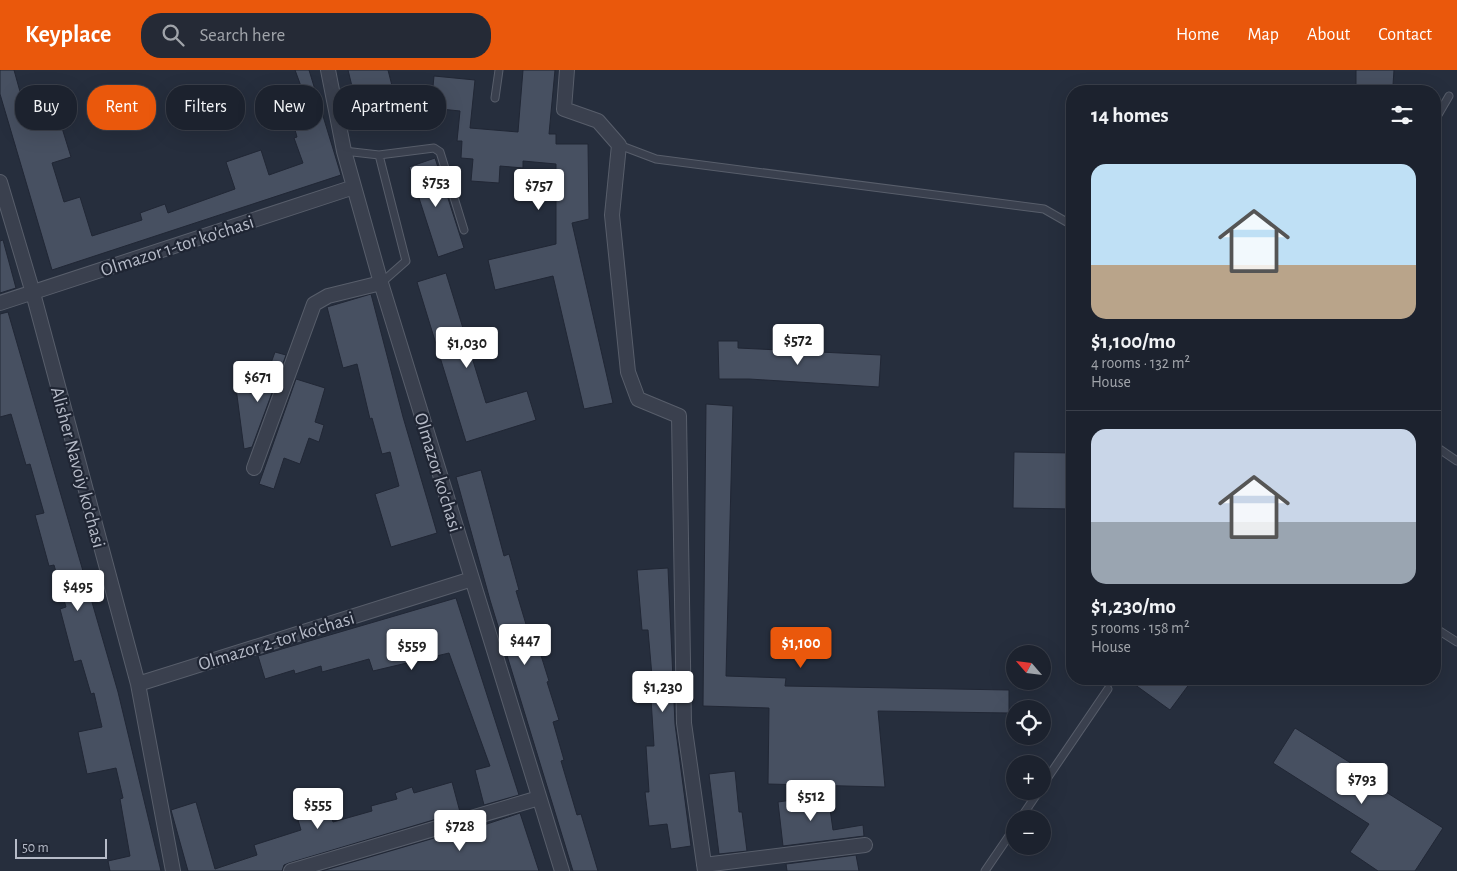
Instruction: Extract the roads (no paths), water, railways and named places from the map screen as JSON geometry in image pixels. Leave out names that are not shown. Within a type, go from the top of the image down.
[{"type":"street","name":"Olmazor ko'chasi","points":[[328,70],[344,151],[381,283],[562,871]]},
{"type":"street","points":[[567,70],[564,109],[598,121],[619,145],[612,215],[628,372],[638,399],[679,416],[684,724],[704,868],[865,845]]},
{"type":"street","name":"Alisher Navoiy ko'chasi","points":[[0,182],[33,293],[138,684],[173,871]]},
{"type":"street","name":"Olmazor 1-tor ko'chasi","points":[[0,303],[354,187]]},
{"type":"street","points":[[254,468],[314,304],[328,296],[381,283]]},
{"type":"street","name":"Olmazor 2-tor ko'chasi","points":[[138,684],[472,579]]},
{"type":"street","points":[[291,871],[539,798]]},
{"type":"lane","points":[[495,98],[499,70]]},
{"type":"lane","points":[[1441,110],[1449,96]]},
{"type":"lane","points":[[619,145],[656,159],[1044,209],[1066,222]]},
{"type":"lane","points":[[344,151],[379,155],[434,148],[440,152],[464,230]]},
{"type":"lane","points":[[379,155],[406,261],[381,283]]},
{"type":"lane","points":[[1441,450],[1457,460]]},
{"type":"lane","points":[[1441,632],[1457,642]]},
{"type":"lane","points":[[1051,773],[1108,689]]},
{"type":"lane","points":[[985,871],[1006,840]]}]
